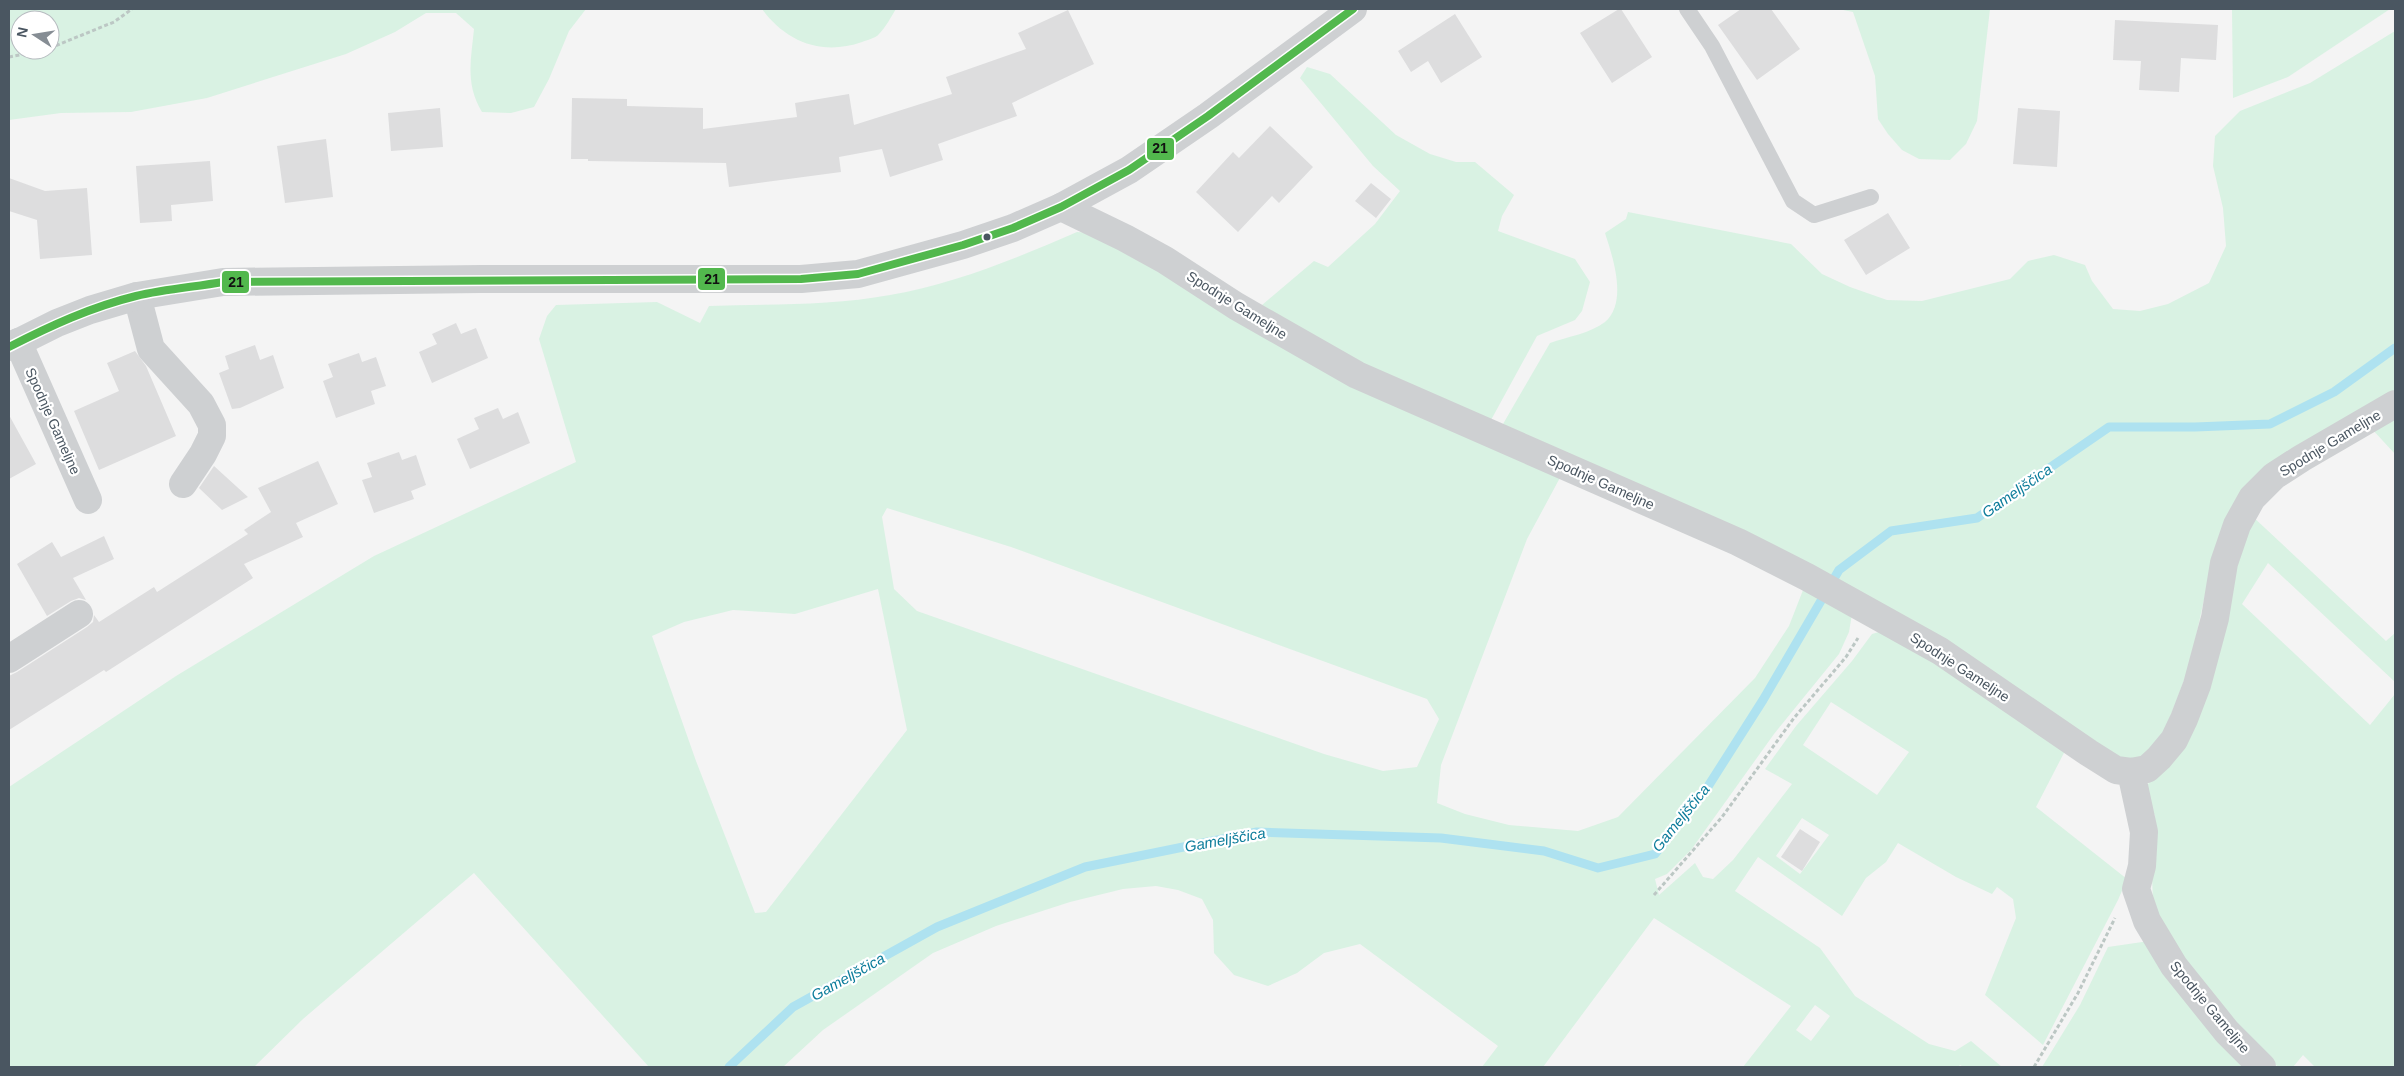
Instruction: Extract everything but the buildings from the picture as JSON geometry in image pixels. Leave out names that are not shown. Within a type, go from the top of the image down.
[{"type":"street","name":"Spodnje Gameljne","points":[[88,500],[13,344],[57,322],[137,296],[222,282],[481,279],[801,279],[858,274],[972,242],[1013,228],[1061,207],[1130,170],[1208,116],[1353,9]]},
{"type":"street","name":"Spodnje Gameljne","points":[[1061,207],[1165,260],[1236,306],[1357,375],[1729,538],[1807,577],[1940,651],[2116,770],[2132,772],[2147,769],[2174,740],[2197,686],[2215,618],[2224,563],[2237,525],[2252,498],[2274,476],[2395,404]]},
{"type":"street","points":[[137,296],[151,349],[201,404],[212,425],[212,436],[203,454],[183,484]]},
{"type":"street","points":[[9,659],[79,614]]},
{"type":"street","points":[[2132,772],[2144,832],[2142,866],[2136,890]]},
{"type":"street","name":"Spodnje Gameljne","points":[[2136,890],[2147,922],[2174,966],[2227,1032],[2262,1067]]},
{"type":"lane","points":[[1686,9],[1712,46],[1793,201],[1814,215],[1871,198]]},
{"type":"path","points":[[60,44],[114,22],[132,9]]},
{"type":"path","points":[[1654,895],[1722,818],[1794,718],[1846,656],[1862,608]]},
{"type":"path","points":[[2034,1067],[2078,993],[2117,914],[2136,890]]},
{"type":"green space","points":[[9,9],[586,9],[569,31],[549,79],[534,107],[511,113],[482,112],[477,102],[473,92],[470,72],[474,29],[456,13],[426,13],[395,32],[346,54],[207,98],[131,112],[61,113],[9,120]]},
{"type":"green space","points":[[762,9],[896,9],[876,37],[847,46],[833,47],[806,43],[794,38],[782,30]]},
{"type":"green space","points":[[1838,9],[1990,9],[1977,121],[1966,144],[1950,160],[1919,159],[1902,150],[1888,134],[1878,119],[1875,76],[1853,12]]},
{"type":"green space","points":[[2232,9],[2390,9],[2288,77],[2233,98]]},
{"type":"green space","points":[[2395,31],[2395,394],[2236,507],[2205,595],[2190,664],[2176,702],[2161,739],[2140,759],[2115,758],[1503,424],[1550,343],[1593,329],[1605,322],[1612,313],[1616,303],[1617,279],[1605,233],[1626,219],[1628,212],[1791,244],[1822,274],[1850,287],[1887,300],[1922,301],[2010,279],[2028,261],[2054,255],[2085,265],[2092,281],[2113,309],[2140,311],[2168,304],[2209,283],[2226,246],[2223,208],[2213,166],[2215,136],[2240,111],[2310,83]]},
{"type":"green space","points":[[1307,67],[1330,74],[1396,135],[1430,154],[1456,162],[1475,162],[1514,195],[1502,216],[1498,231],[1575,259],[1590,282],[1582,311],[1575,320],[1537,336],[1491,420],[1360,365],[1262,305],[1314,261],[1328,267],[1375,224],[1400,191],[1373,166],[1300,78]]},
{"type":"green space","points":[[1077,232],[1096,233],[1562,474],[1527,539],[1441,765],[1437,803],[1465,814],[1509,825],[1578,831],[1618,817],[1755,678],[1789,626],[1805,585],[1852,614],[1849,632],[1839,654],[1774,734],[1691,850],[1667,874],[1655,879],[1659,895],[1695,863],[1703,877],[1713,879],[1733,860],[1792,784],[1765,769],[1796,726],[1852,661],[1872,634],[1882,631],[1921,648],[2066,749],[2036,807],[2127,879],[2043,1045],[1985,995],[2016,918],[2013,899],[1997,887],[1992,894],[1956,877],[1898,843],[1886,862],[1866,878],[1842,916],[1758,857],[1735,891],[1820,948],[1855,996],[1929,1044],[1955,1051],[1971,1041],[2002,1067],[1964,1067],[1960,1065],[1958,1067],[1743,1067],[1791,1006],[1654,918],[1543,1067],[1482,1067],[1498,1046],[1360,944],[1324,953],[1297,973],[1268,986],[1234,975],[1214,953],[1213,920],[1202,899],[1178,890],[1156,886],[1123,889],[1070,902],[996,926],[933,953],[823,1030],[783,1067],[649,1067],[474,873],[303,1019],[254,1067],[9,1067],[9,787],[176,676],[374,556],[576,462],[539,339],[547,316],[556,305],[657,302],[700,323],[709,306],[845,301],[868,299],[914,290],[985,269]],"holes":[[[887,508],[1011,547],[1427,699],[1439,719],[1417,767],[1383,771],[1324,754],[917,611],[894,589],[882,517]],[[878,589],[907,730],[766,912],[755,913],[696,761],[652,636],[684,622],[733,610],[795,614]],[[1831,702],[1909,752],[1877,795],[1803,745]],[[1802,818],[1829,835],[1800,874],[1776,856]],[[1815,1005],[1830,1016],[1811,1041],[1796,1030]]]},
{"type":"green space","points":[[2395,413],[2395,454],[2371,428]]},
{"type":"green space","points":[[2251,515],[2386,641],[2395,633],[2395,682],[2268,563],[2242,604],[2370,725],[2395,694],[2395,1067],[2315,1067],[2303,1055],[2293,1067],[2278,1067],[2233,1022],[2165,937],[2153,903],[2152,876],[2155,816],[2148,800],[2148,784],[2178,749]]},
{"type":"green space","points":[[2149,941],[2252,1067],[2042,1067],[2080,1005],[2108,947]]},
{"type":"waterway","name":"Gameljščica","points":[[729,1067],[793,1007],[937,927],[1085,867],[1257,832],[1441,838],[1544,851],[1598,868],[1655,854],[1707,788],[1763,700],[1839,570],[1891,531],[1977,518],[2109,427],[2195,427],[2270,424],[2334,392],[2395,348]]},
{"type":"transit line","name":"21","points":[[9,347],[71,318],[119,300],[223,282],[801,279],[858,274],[963,245],[1013,228],[1061,207],[1129,170],[1208,116],[1353,9]]}]
